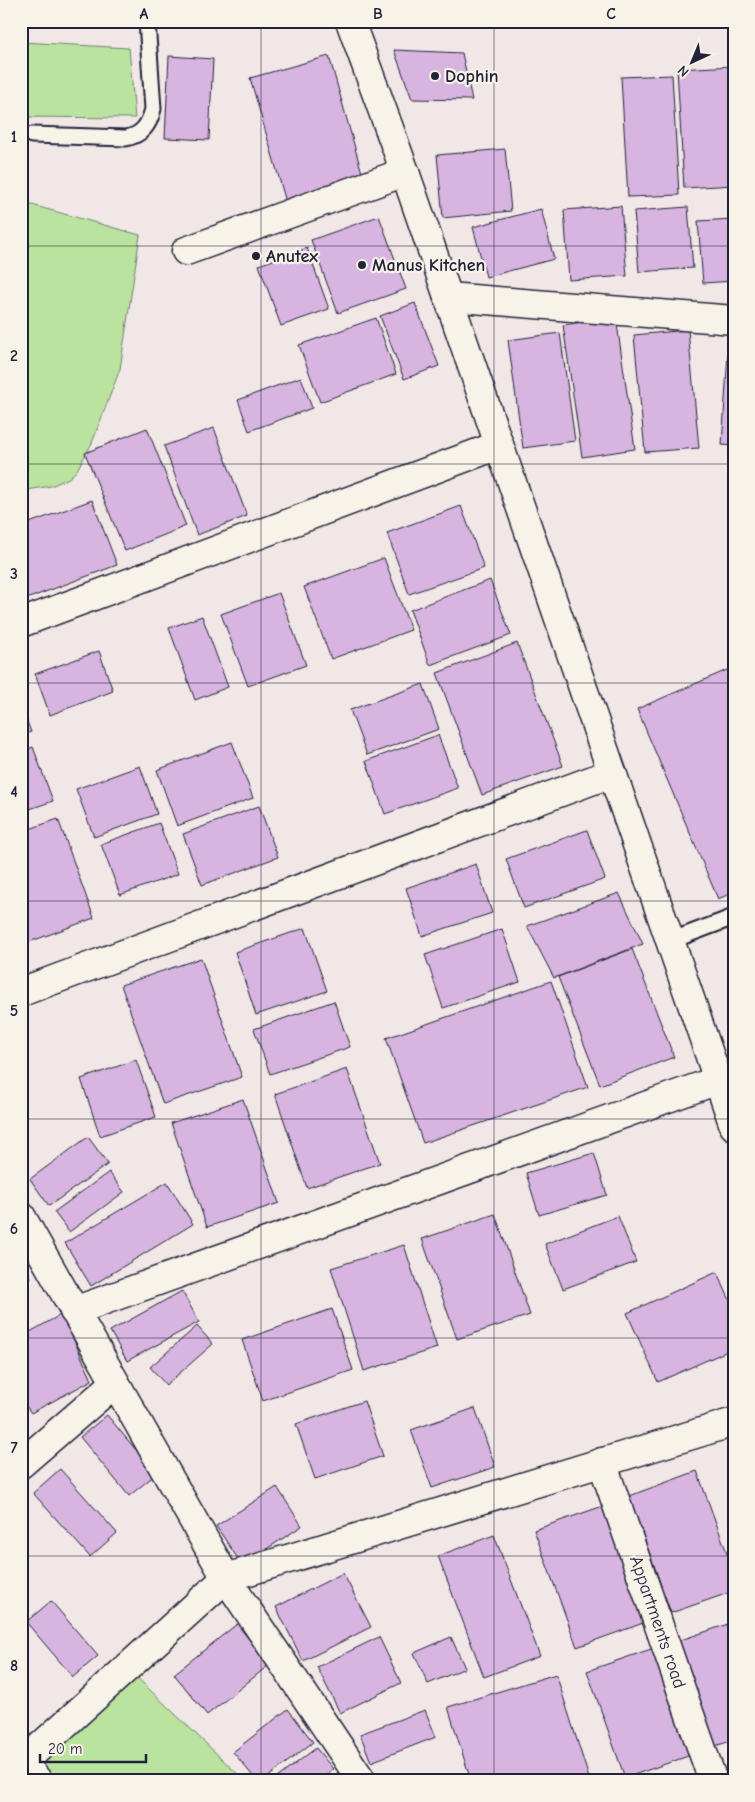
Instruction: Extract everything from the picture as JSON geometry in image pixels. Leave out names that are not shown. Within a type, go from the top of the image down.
[{"type":"street","points":[[350,21],[405,172],[734,1126]]},
{"type":"street","points":[[186,251],[405,172]]},
{"type":"street","points":[[448,297],[734,320]]},
{"type":"street","points":[[21,623],[499,445]]},
{"type":"street","points":[[21,992],[612,773]]},
{"type":"street","points":[[74,1311],[718,1080]]},
{"type":"street","points":[[21,1216],[226,1578],[362,1781]]},
{"type":"street","points":[[21,1464],[115,1383]]},
{"type":"street","points":[[28,1769],[226,1578],[734,1422]]},
{"type":"street","name":"Appartments road","points":[[602,1462],[713,1781]]},
{"type":"lane","points":[[32,135],[126,138],[140,133],[150,119],[153,109],[147,21]]},
{"type":"lane","points":[[670,941],[734,917]]},
{"type":"green space","points":[[21,42],[129,48],[135,118],[21,117]]},
{"type":"green space","points":[[21,202],[140,235],[120,369],[92,443],[77,470],[69,478],[51,486],[21,491]]},
{"type":"green space","points":[[126,1667],[245,1781],[40,1781],[28,1770]]},
{"type":"building","name":"Dophin","points":[[394,50],[462,53],[472,100],[412,99]]},
{"type":"building","points":[[169,56],[213,59],[209,140],[165,138]]},
{"type":"building","points":[[329,56],[364,180],[286,202],[250,78]]},
{"type":"building","points":[[734,66],[734,185],[684,188],[677,69]]},
{"type":"building","points":[[672,75],[679,195],[628,197],[621,77]]},
{"type":"building","points":[[505,149],[511,211],[443,218],[437,155]]},
{"type":"building","points":[[621,206],[627,276],[569,280],[564,210]]},
{"type":"building","points":[[688,207],[693,268],[639,272],[634,211]]},
{"type":"building","points":[[541,209],[554,259],[486,277],[473,227]]},
{"type":"building","points":[[379,216],[406,289],[338,313],[311,240]]},
{"type":"building","points":[[734,219],[734,281],[703,283],[698,221]]},
{"type":"building","points":[[307,248],[329,309],[281,326],[259,265]]},
{"type":"building","points":[[415,303],[439,366],[404,379],[380,316]]},
{"type":"building","points":[[616,317],[635,449],[582,457],[563,325]]},
{"type":"building","points":[[376,318],[396,374],[320,402],[299,345]]},
{"type":"building","points":[[688,330],[699,448],[645,452],[634,335]]},
{"type":"building","points":[[560,333],[575,441],[523,448],[508,340]]},
{"type":"building","points":[[729,338],[734,339],[734,446],[722,445]]},
{"type":"building","points":[[301,377],[312,408],[249,431],[238,400]]},
{"type":"building","points":[[147,428],[186,526],[125,551],[85,453]]},
{"type":"building","points":[[214,428],[247,516],[197,535],[164,446]]},
{"type":"building","points":[[92,500],[117,565],[21,601],[21,526]]},
{"type":"building","points":[[461,506],[484,568],[409,594],[387,533]]},
{"type":"building","points":[[384,558],[411,630],[331,659],[304,587]]},
{"type":"building","points":[[490,580],[511,635],[430,665],[410,610]]},
{"type":"building","points":[[279,593],[306,665],[248,686],[221,614]]},
{"type":"building","points":[[202,616],[228,687],[195,700],[169,628]]},
{"type":"building","points":[[517,643],[563,766],[482,795],[437,673]]},
{"type":"building","points":[[99,651],[113,691],[50,715],[35,674]]},
{"type":"building","points":[[734,667],[734,892],[718,899],[637,709]]},
{"type":"building","points":[[423,684],[439,729],[367,755],[350,710]]},
{"type":"building","points":[[21,706],[31,732],[21,736]]},
{"type":"building","points":[[438,735],[458,788],[385,814],[366,761]]},
{"type":"building","points":[[232,742],[253,798],[177,826],[157,770]]},
{"type":"building","points":[[33,747],[53,801],[21,812],[21,752]]},
{"type":"building","points":[[140,766],[157,814],[94,837],[76,789]]},
{"type":"building","points":[[259,806],[278,857],[202,885],[183,834]]},
{"type":"building","points":[[58,819],[94,918],[21,945],[21,832]]},
{"type":"building","points":[[159,823],[178,874],[120,895],[101,844]]},
{"type":"building","points":[[587,830],[605,879],[524,908],[506,859]]},
{"type":"building","points":[[476,864],[492,913],[422,936],[406,888]]},
{"type":"building","points":[[619,893],[643,944],[554,978],[527,926]]},
{"type":"building","points":[[305,928],[327,991],[256,1015],[235,952]]},
{"type":"building","points":[[502,929],[520,982],[443,1008],[425,955]]},
{"type":"building","points":[[632,949],[674,1057],[600,1085],[558,977]]},
{"type":"building","points":[[201,958],[242,1077],[163,1104],[121,985]]},
{"type":"building","points":[[551,981],[588,1087],[423,1143],[386,1038]]},
{"type":"building","points":[[334,1001],[350,1047],[270,1074],[254,1029]]},
{"type":"building","points":[[136,1060],[156,1117],[100,1136],[81,1079]]},
{"type":"building","points":[[347,1069],[380,1163],[307,1188],[275,1094]]},
{"type":"building","points":[[243,1099],[279,1203],[207,1227],[171,1123]]},
{"type":"building","points":[[88,1137],[108,1164],[49,1206],[30,1179]]},
{"type":"building","points":[[594,1153],[607,1195],[539,1215],[526,1173]]},
{"type":"building","points":[[109,1172],[124,1192],[69,1232],[54,1212]]},
{"type":"building","points":[[167,1182],[193,1224],[91,1286],[65,1243]]},
{"type":"building","points":[[495,1214],[530,1315],[457,1339],[422,1239]]},
{"type":"building","points":[[618,1216],[636,1262],[563,1289],[545,1244]]},
{"type":"building","points":[[404,1245],[437,1348],[364,1371],[331,1268]]},
{"type":"building","points":[[21,1261],[31,1278],[21,1283]]},
{"type":"building","points":[[717,1272],[734,1309],[734,1348],[658,1382],[627,1313]]},
{"type":"building","points":[[182,1291],[199,1322],[127,1361],[110,1331]]},
{"type":"building","points":[[332,1309],[353,1370],[263,1401],[242,1340]]},
{"type":"building","points":[[62,1314],[92,1380],[31,1413],[21,1399],[21,1337]]},
{"type":"building","points":[[197,1326],[213,1344],[166,1385],[150,1367]]},
{"type":"building","points":[[364,1401],[383,1456],[315,1479],[296,1424]]},
{"type":"building","points":[[475,1408],[495,1467],[432,1488],[411,1430]]},
{"type":"building","points":[[107,1415],[156,1474],[129,1496],[80,1437]]},
{"type":"building","points":[[60,1469],[117,1533],[90,1557],[33,1493]]},
{"type":"building","points":[[697,1471],[734,1572],[734,1591],[671,1613],[629,1496]]},
{"type":"building","points":[[277,1487],[302,1526],[242,1565],[216,1526]]},
{"type":"building","points":[[603,1506],[646,1622],[577,1647],[534,1530]]},
{"type":"building","points":[[494,1535],[540,1656],[484,1677],[438,1556]]},
{"type":"building","points":[[343,1573],[371,1627],[303,1661],[276,1607]]},
{"type":"building","points":[[51,1601],[98,1656],[73,1677],[26,1622]]},
{"type":"building","points":[[734,1622],[734,1740],[715,1746],[678,1641]]},
{"type":"building","points":[[237,1624],[269,1665],[207,1715],[174,1674]]},
{"type":"building","points":[[379,1637],[401,1683],[340,1713],[317,1667]]},
{"type":"building","points":[[451,1637],[465,1668],[428,1684],[414,1653]]},
{"type":"building","points":[[657,1647],[694,1754],[625,1778],[587,1671]]},
{"type":"building","points":[[556,1674],[590,1781],[471,1781],[448,1707]]},
{"type":"building","points":[[288,1709],[313,1742],[263,1781],[257,1781],[233,1752]]},
{"type":"building","points":[[425,1710],[436,1737],[371,1762],[360,1734]]},
{"type":"building","points":[[316,1748],[333,1769],[318,1781],[273,1781]]},
{"type":"building","points":[[341,1770],[350,1781],[327,1781]]},
{"type":"place","name":"Dophin","points":[[435,76]]},
{"type":"place","name":"Anutex","points":[[256,256]]},
{"type":"place","name":"Manus Kitchen","points":[[362,265]]}]
